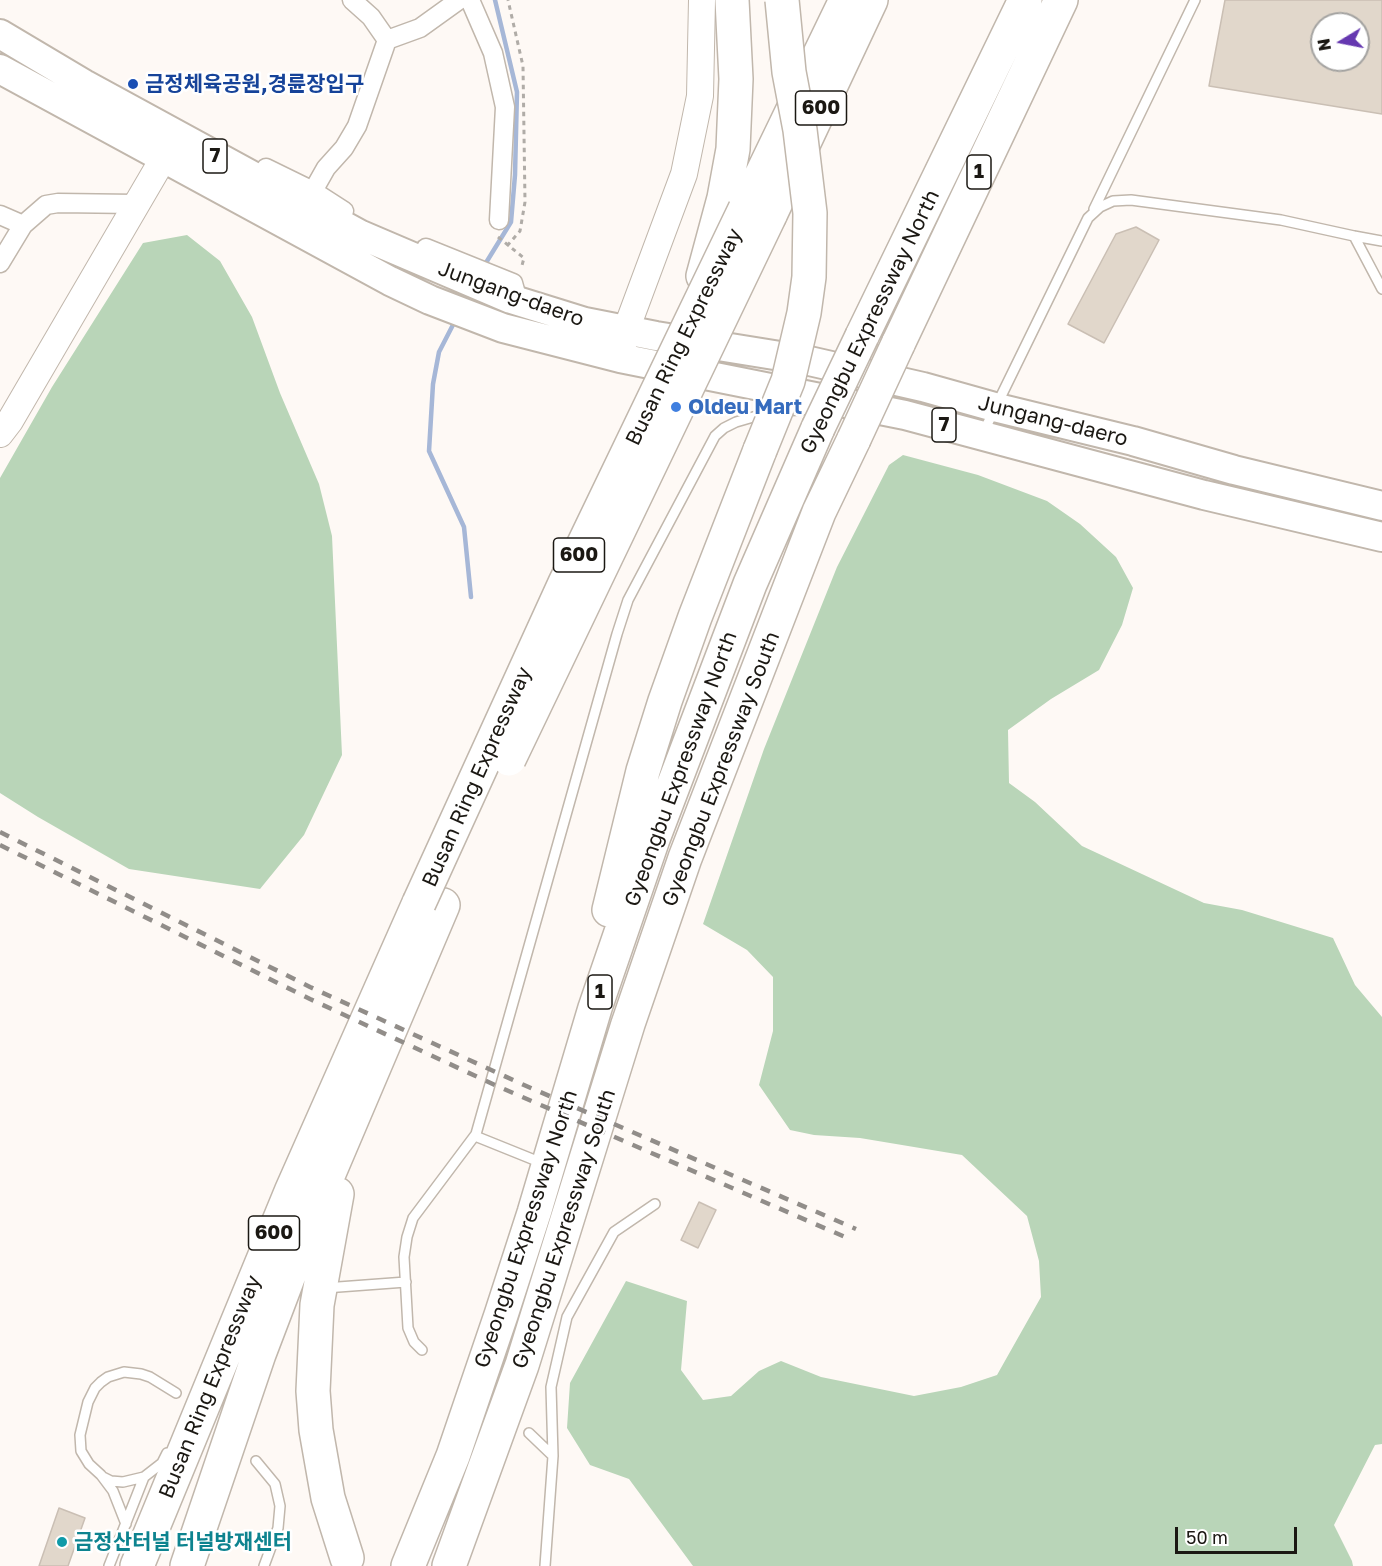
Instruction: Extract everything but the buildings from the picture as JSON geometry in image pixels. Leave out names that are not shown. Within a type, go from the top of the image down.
[{"type":"highway","points":[[732,0],[736,78],[733,149],[746,210]]},
{"type":"highway","points":[[575,1074],[625,836],[643,771],[695,617],[788,381],[804,313],[809,277],[810,213],[800,130],[789,72],[782,0]]},
{"type":"highway","name":"Busan Ring Expressway","points":[[187,1566],[259,1354],[318,1199],[371,1071],[431,904],[565,583],[846,0]]},
{"type":"highway","name":"Busan Ring Expressway","points":[[136,1566],[291,1192],[431,904],[488,803],[746,210],[871,0]]},
{"type":"highway","name":"Gyeongbu Expressway North","points":[[408,1566],[453,1456],[501,1315],[602,985],[693,730],[750,584],[818,428],[1025,0]]},
{"type":"highway","name":"Gyeongbu Expressway South","points":[[449,1566],[522,1365],[628,1024],[685,858],[819,512],[1061,0]]},
{"type":"highway","points":[[347,1558],[328,1498],[316,1431],[313,1391],[314,1349],[320,1289],[332,1217],[371,1071]]},
{"type":"main road","name":"Jungang-daero","points":[[0,34],[84,84],[168,147],[337,254],[430,300],[503,328],[620,358],[905,415],[1204,495],[1382,537]]},
{"type":"main road","name":"Jungang-daero","points":[[0,69],[361,235],[446,263],[585,322],[805,360],[923,387],[995,408],[1382,506]]},
{"type":"street","points":[[352,0],[371,17],[387,40]]},
{"type":"street","points":[[387,40],[420,28],[459,0]]},
{"type":"street","points":[[470,0],[493,53],[505,107],[497,227]]},
{"type":"street","points":[[620,358],[626,330],[684,174],[700,96],[702,0]]},
{"type":"street","points":[[313,191],[326,168],[344,148],[357,126],[387,40]]},
{"type":"street","points":[[0,434],[10,421],[168,147],[192,131],[313,191],[358,221],[446,263]]},
{"type":"street","points":[[0,263],[23,225],[46,205],[58,203],[136,204]]},
{"type":"street","points":[[0,215],[23,225]]},
{"type":"lane","points":[[982,435],[1195,0]]},
{"type":"lane","points":[[1093,211],[1113,201],[1131,200],[1281,220],[1382,241]]},
{"type":"lane","points":[[1354,236],[1382,289]]},
{"type":"lane","points":[[422,1350],[414,1342],[408,1328],[404,1257],[407,1237],[413,1218],[475,1136],[617,634],[633,588],[709,444],[724,428],[742,419],[763,414],[858,405]]},
{"type":"lane","points":[[475,1136],[548,1166]]},
{"type":"lane","points":[[545,1566],[553,1456],[551,1387],[567,1317],[614,1232],[654,1204]]},
{"type":"lane","points":[[320,1289],[406,1282]]},
{"type":"lane","points":[[185,1423],[220,1363]]},
{"type":"lane","points":[[126,1524],[116,1497],[84,1457],[79,1440],[88,1402],[95,1388],[117,1373],[132,1372],[150,1377],[176,1393]]},
{"type":"lane","points":[[529,1433],[553,1456]]},
{"type":"lane","points":[[100,1475],[118,1482],[144,1478],[162,1463],[173,1443]]},
{"type":"lane","points":[[256,1461],[275,1484],[280,1506],[278,1528],[264,1566]]},
{"type":"lane","points":[[109,1566],[144,1478]]},
{"type":"path","points":[[497,227],[503,242],[524,258],[518,279],[511,290]]},
{"type":"green space","points":[[187,235],[220,261],[252,317],[280,393],[319,484],[332,536],[342,755],[304,835],[260,889],[129,869],[0,793],[0,478],[52,387],[143,243]]},
{"type":"green space","points":[[903,455],[978,475],[1047,501],[1080,524],[1116,557],[1133,588],[1122,625],[1099,670],[1051,699],[1008,730],[1009,783],[1035,802],[1082,846],[1204,903],[1242,910],[1333,938],[1355,985],[1382,1017],[1382,1444],[1375,1445],[1334,1525],[1353,1566],[693,1566],[629,1479],[590,1465],[567,1428],[570,1383],[626,1281],[687,1301],[681,1370],[703,1400],[731,1396],[759,1371],[781,1361],[821,1377],[914,1396],[961,1387],[997,1375],[1041,1297],[1039,1261],[1027,1216],[962,1155],[860,1138],[814,1135],[790,1130],[759,1085],[773,1031],[773,977],[747,950],[703,924],[764,749],[837,567],[889,465]]},
{"type":"waterway","points":[[484,266],[511,222],[515,175],[517,92],[495,0]]},
{"type":"waterway","points":[[456,319],[439,352],[433,384],[429,451],[464,527],[471,597]]},
{"type":"railway","points":[[0,832],[310,987],[524,1085],[856,1229]]},
{"type":"railway","points":[[0,845],[310,999],[497,1086],[852,1240]]},
{"type":"place","name":"금정체육공원,경륜장입구","points":[[133,84]]},
{"type":"place","name":"Oldeu Mart","points":[[676,407]]},
{"type":"place","name":"금정산터널 터널방재센터","points":[[62,1542]]}]
